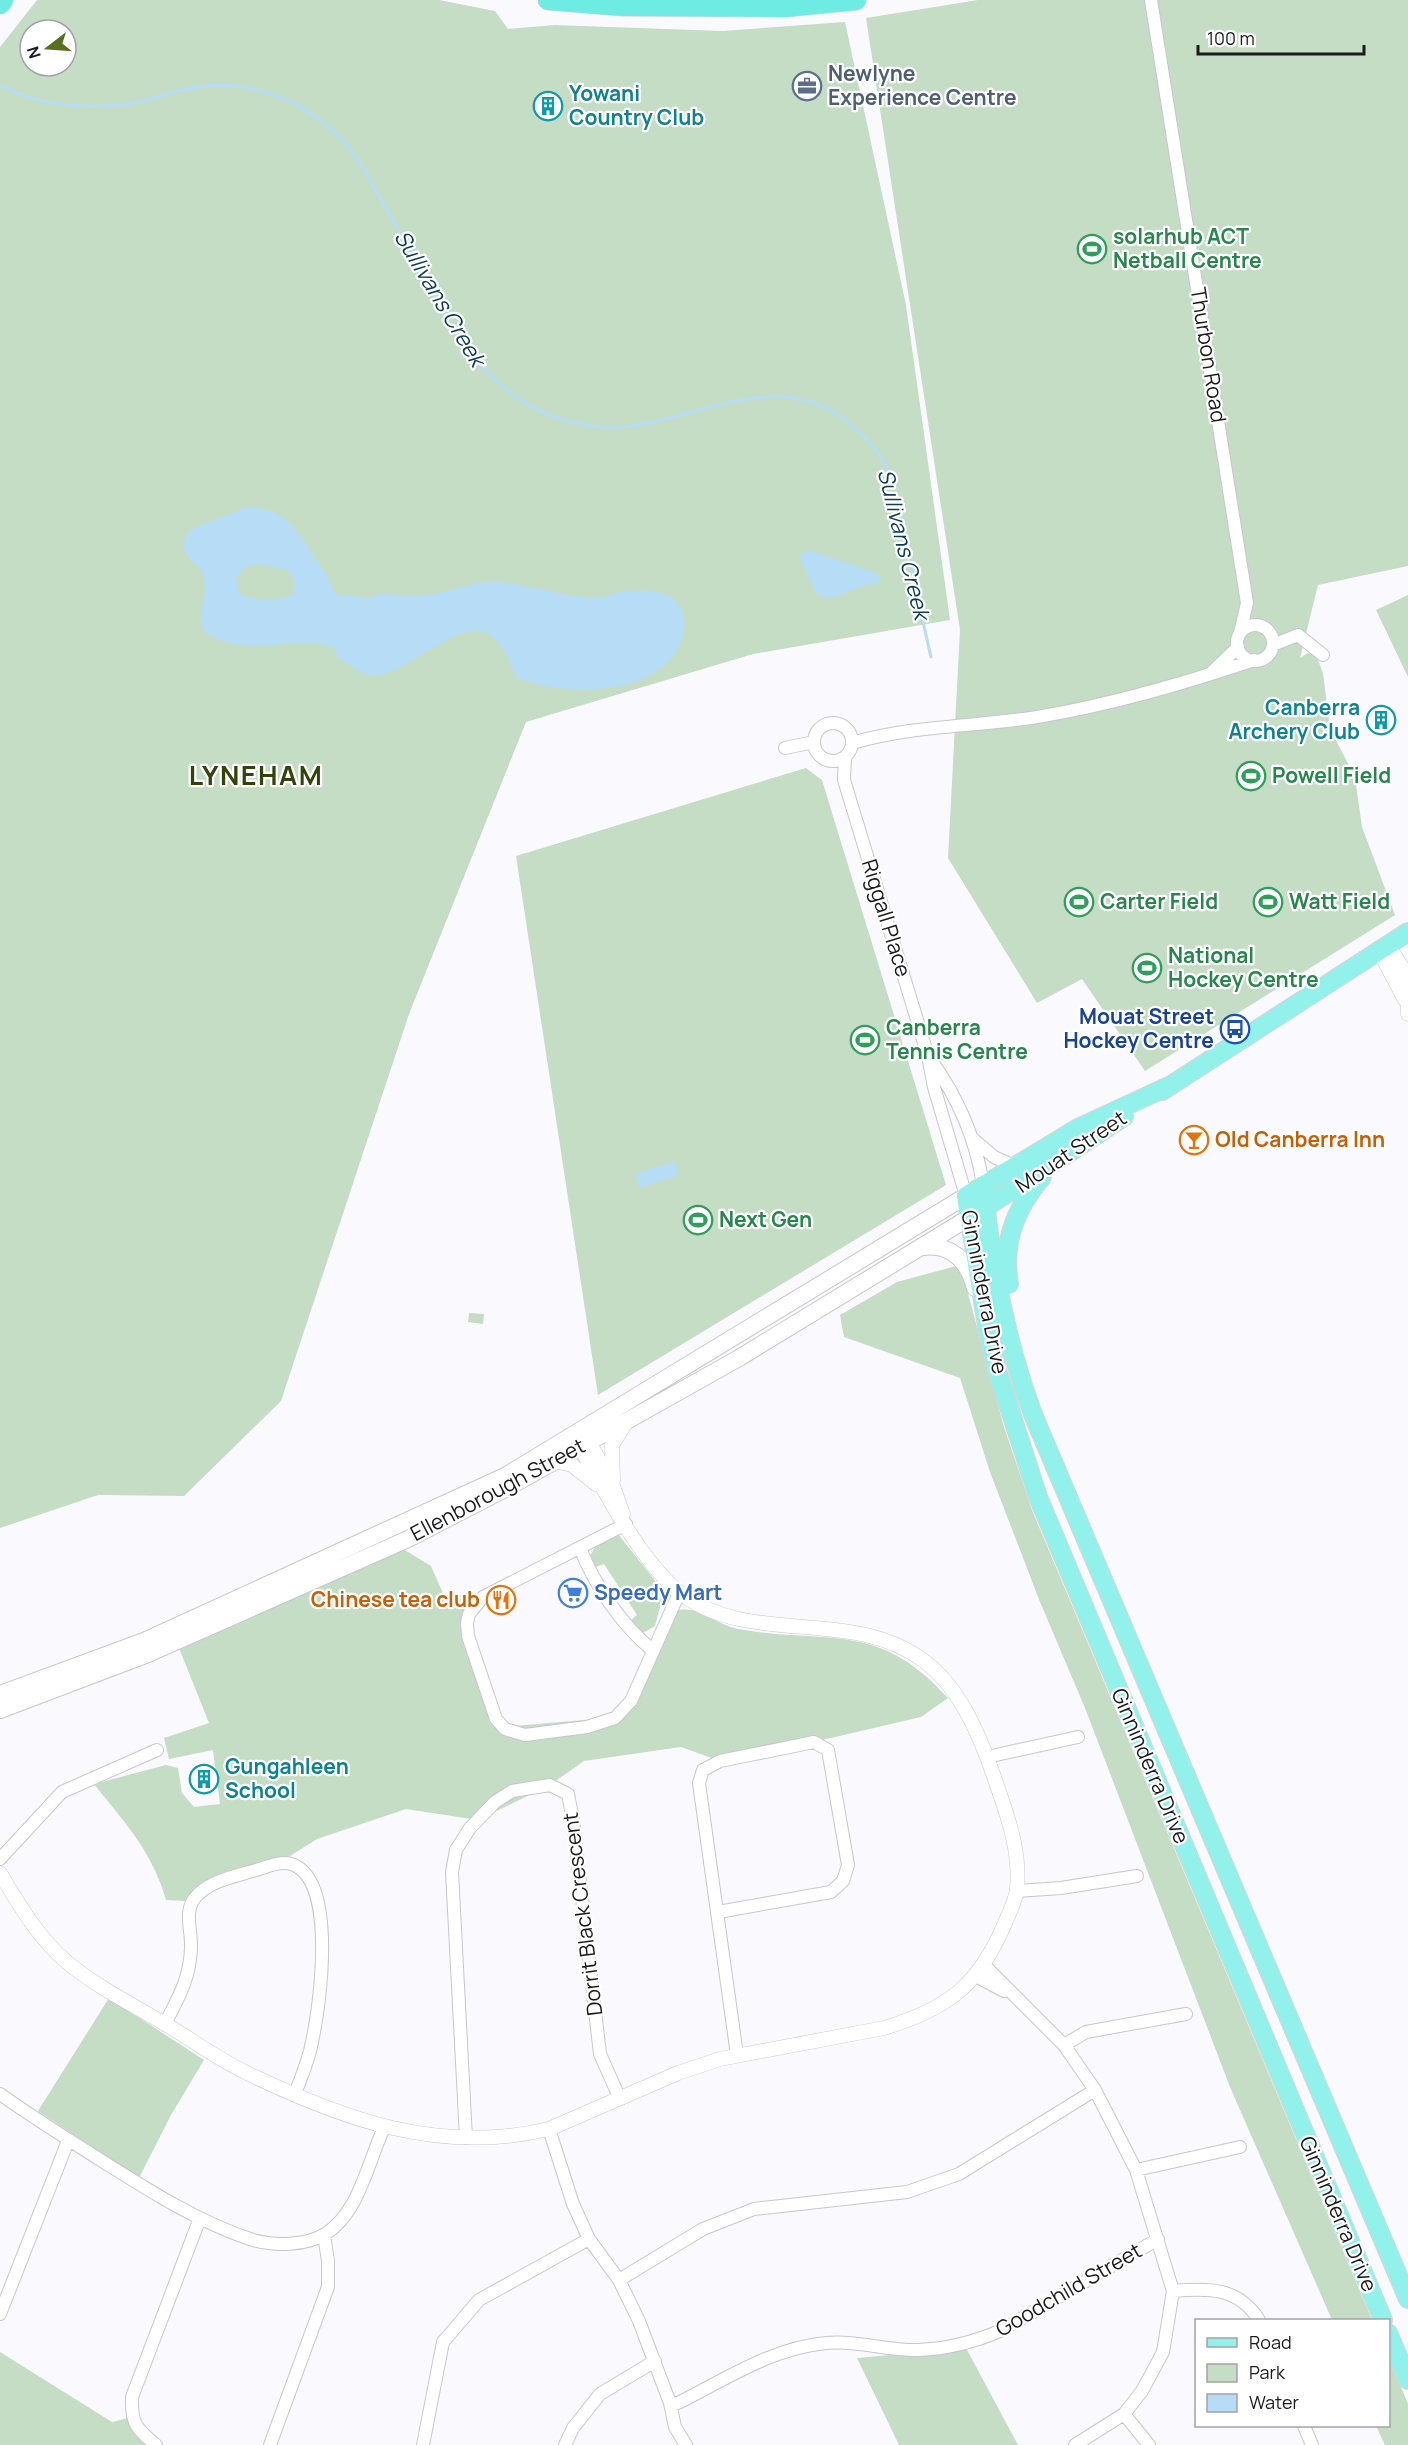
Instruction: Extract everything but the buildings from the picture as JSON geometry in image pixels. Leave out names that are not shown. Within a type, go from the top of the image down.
[{"type":"highway","points":[[0,4],[3,0]]},
{"type":"highway","points":[[548,0],[623,6],[691,7],[785,7],[855,0]]},
{"type":"main road","name":"Mouat Street","points":[[978,1212],[1408,932]]},
{"type":"main road","name":"Mouat Street","points":[[966,1196],[1078,1128],[1171,1085]]},
{"type":"main road","points":[[1052,1461],[1029,1373],[1006,1265],[1009,1239],[1015,1217],[1029,1192],[1054,1164]]},
{"type":"main road","name":"Ginninderra Drive","points":[[983,1185],[978,1212],[987,1326],[997,1370],[1038,1497],[1383,2319]]},
{"type":"main road","name":"Ginninderra Drive","points":[[966,1196],[978,1212],[1025,1394],[1408,2299]]},
{"type":"main road","name":"Ellenborough Street","points":[[0,1694],[144,1641],[242,1599],[581,1438],[966,1196]]},
{"type":"main road","name":"Ellenborough Street","points":[[0,1710],[148,1654],[408,1539],[555,1461],[581,1438],[627,1422],[759,1346],[978,1212]]},
{"type":"main road","points":[[921,1247],[946,1249],[963,1260],[971,1274],[987,1326]]},
{"type":"main road","points":[[1390,2336],[1408,2380]]},
{"type":"street","name":"Thurbon Road","points":[[1151,0],[1247,603],[1238,647]]},
{"type":"street","name":"Thurbon Road","points":[[1247,603],[1272,636],[1273,645]]},
{"type":"street","points":[[1240,633],[1252,625],[1295,634],[1323,655]]},
{"type":"street","points":[[848,730],[852,743],[845,757],[839,760],[827,760],[817,753],[814,742],[817,731],[826,724],[838,723],[848,730],[889,732],[1065,712],[1147,694],[1254,660],[1268,655],[1273,645],[1295,634]]},
{"type":"street","points":[[1209,675],[1238,647],[1242,655],[1254,660]]},
{"type":"street","points":[[852,743],[889,732]]},
{"type":"street","points":[[785,748],[814,742]]},
{"type":"street","name":"Riggall Place","points":[[845,757],[844,780],[928,1056],[934,1087],[966,1196]]},
{"type":"street","name":"Riggall Place","points":[[827,760],[844,780]]},
{"type":"street","points":[[1383,948],[1406,973],[1407,1008]]},
{"type":"street","name":"Riggall Place","points":[[928,1056],[954,1097],[973,1138],[983,1185]]},
{"type":"street","name":"Riggall Place","points":[[973,1138],[994,1157],[1014,1166]]},
{"type":"street","points":[[607,1486],[612,1445],[627,1422]]},
{"type":"street","points":[[0,1873],[25,1917],[68,1963],[242,2070],[295,2094],[384,2128],[466,2138],[531,2133],[549,2129],[678,2073],[736,2055],[884,2028],[908,2021],[932,2010],[980,1971],[1017,1890],[1015,1844],[987,1757],[955,1693],[942,1677],[900,1646],[865,1633],[778,1625],[725,1615],[692,1602],[679,1593],[639,1546],[581,1438]]},
{"type":"street","points":[[555,1461],[572,1465],[607,1486]]},
{"type":"street","points":[[626,1524],[490,1593],[471,1610],[467,1623],[468,1636],[496,1719],[511,1732],[525,1735],[600,1724],[615,1718],[631,1701],[679,1593]]},
{"type":"street","points":[[580,1548],[590,1570],[627,1627],[652,1650]]},
{"type":"street","points":[[987,1757],[1078,1737]]},
{"type":"street","points":[[718,1912],[831,1892],[843,1881],[848,1865],[828,1750],[814,1742],[720,1761],[703,1770],[699,1783],[736,2055]]},
{"type":"street","points":[[0,1859],[62,1792],[157,1750]]},
{"type":"street","name":"Dorrit Black Crescent","points":[[466,2138],[452,1872],[456,1850],[470,1828],[495,1802],[512,1791],[550,1785],[568,1794],[600,2054],[620,2099]]},
{"type":"street","points":[[165,2024],[185,1987],[191,1948],[189,1912],[193,1900],[206,1887],[279,1863],[293,1865],[305,1873],[316,1891],[320,1920],[322,1986],[312,2044],[295,2094]]},
{"type":"street","points":[[1017,1890],[1061,1888],[1137,1876]]},
{"type":"street","points":[[980,1971],[1012,1996],[1064,2045],[1095,2090],[1136,2170],[1173,2291],[1163,2352],[1142,2391],[1124,2414],[1075,2445]]},
{"type":"street","points":[[1064,2045],[1086,2032],[1186,2014]]},
{"type":"street","points":[[619,2280],[703,2229],[754,2209],[907,2192],[959,2174],[1095,2090]]},
{"type":"street","points":[[0,2094],[68,2141],[200,2218],[255,2240],[296,2244],[324,2235],[334,2227],[360,2192],[384,2128]]},
{"type":"street","points":[[549,2129],[573,2204],[589,2239],[619,2280],[655,2361],[675,2427],[686,2445]]},
{"type":"street","points":[[0,2314],[68,2141]]},
{"type":"street","points":[[1136,2170],[1240,2147]]},
{"type":"street","points":[[156,2445],[136,2428],[131,2415],[132,2397],[200,2218]]},
{"type":"street","points":[[270,2445],[328,2287],[328,2261],[324,2235]]},
{"type":"street","points":[[423,2445],[443,2342],[479,2300],[589,2239]]},
{"type":"street","name":"Goodchild Street","points":[[669,2403],[678,2403],[772,2355],[810,2345],[829,2343],[917,2350],[982,2340],[1158,2239]]},
{"type":"street","points":[[1173,2291],[1214,2290],[1235,2296],[1250,2306],[1258,2319]]},
{"type":"street","points":[[566,2445],[573,2428],[600,2394],[655,2361]]},
{"type":"street","points":[[1124,2414],[1149,2445]]},
{"type":"street","points":[[1304,2427],[1312,2445]]},
{"type":"green space","name":"Yowani Country Club","points":[[37,0],[439,0],[495,11],[508,29],[554,25],[723,31],[845,22],[906,305],[950,620],[753,654],[526,722],[409,1014],[281,1401],[184,1496],[98,1495],[0,1528],[0,47],[18,24],[18,78],[78,78],[78,18],[23,18]]},
{"type":"green space","points":[[978,0],[1408,0],[1408,566],[1318,585],[1300,658],[1308,653],[1316,655],[1323,673],[1330,729],[1355,777],[1362,827],[1395,915],[1145,1071],[1082,979],[1037,1003],[948,858],[960,630],[866,18]]},
{"type":"green space","points":[[1408,595],[1408,677],[1376,610]]},
{"type":"green space","points":[[806,768],[822,780],[946,1185],[598,1395],[516,856]]},
{"type":"green space","points":[[956,1266],[963,1275],[1004,1427],[1032,1510],[1372,2319],[1332,2319],[1230,2087],[1085,1708],[1040,1602],[990,1472],[960,1378],[844,1337],[840,1315],[897,1282]]},
{"type":"green space","points":[[469,1313],[484,1314],[483,1324],[468,1322]]},
{"type":"green space","points":[[618,1534],[664,1592],[655,1626],[643,1633],[631,1620],[637,1615],[604,1564],[596,1567],[590,1556],[595,1547]]},
{"type":"green space","points":[[403,1549],[431,1566],[446,1600],[460,1594],[501,1727],[619,1717],[674,1611],[683,1610],[700,1612],[729,1627],[738,1629],[851,1640],[875,1646],[923,1673],[948,1698],[921,1717],[775,1751],[720,1761],[681,1747],[584,1761],[550,1785],[478,1820],[406,1809],[317,1839],[279,1863],[231,1878],[185,1901],[166,1900],[145,1852],[94,1784],[166,1765],[178,1768],[182,1793],[194,1807],[220,1804],[213,1750],[169,1759],[164,1738],[209,1723],[179,1648]]},
{"type":"green space","points":[[109,1998],[204,2060],[171,2115],[139,2178],[38,2111]]},
{"type":"green space","points":[[966,2348],[1018,2445],[899,2445],[857,2358]]},
{"type":"green space","points":[[0,2352],[112,2422],[128,2418],[156,2445],[0,2445]]},
{"type":"green space","points":[[1390,2360],[1408,2404],[1408,2445],[1385,2445],[1376,2427],[1390,2427]]},
{"type":"water","points":[[247,507],[262,509],[275,513],[294,527],[324,571],[337,595],[422,596],[485,582],[507,583],[600,598],[615,593],[651,591],[675,601],[682,612],[684,630],[675,652],[660,669],[639,680],[614,687],[588,690],[562,688],[517,678],[498,642],[482,631],[468,632],[453,637],[388,673],[369,675],[358,671],[334,655],[337,651],[331,647],[321,644],[246,645],[221,640],[203,631],[201,617],[205,583],[201,572],[184,550],[183,545],[189,530]],"holes":[[[259,564],[287,570],[295,580],[293,594],[266,600],[240,594],[236,579],[244,568]]]},
{"type":"water","points":[[809,550],[876,573],[880,577],[879,583],[864,585],[834,597],[817,595],[800,559],[801,554]]},
{"type":"water","points":[[675,1161],[679,1175],[639,1188],[635,1174]]},
{"type":"waterway","name":"Sullivans Creek","points":[[0,86],[33,98],[85,106],[121,105],[182,90],[206,86],[230,86],[253,89],[298,106],[336,134],[358,160],[456,334],[471,354],[505,389],[545,413],[591,426],[617,427],[644,424],[753,398],[780,397],[807,401],[833,412],[854,427],[872,445],[887,468],[897,499],[931,657]]},
{"type":"place","name":"Newlyne Experience Centre","points":[[807,86]]},
{"type":"place","name":"Yowani Country Club","points":[[548,106]]},
{"type":"place","name":"solarhub ACT Netball Centre","points":[[1092,249]]},
{"type":"place","name":"Canberra Archery Club","points":[[1381,720]]},
{"type":"place","name":"Powell Field","points":[[1251,776]]},
{"type":"place","name":"Carter Field","points":[[1079,902]]},
{"type":"place","name":"Watt Field","points":[[1268,902]]},
{"type":"place","name":"National Hockey Centre","points":[[1147,968]]},
{"type":"place","name":"Mouat Street Hockey Centre","points":[[1235,1029]]},
{"type":"place","name":"Canberra Tennis Centre","points":[[865,1040]]},
{"type":"place","name":"Old Canberra Inn","points":[[1194,1140]]},
{"type":"place","name":"Next Gen","points":[[698,1220]]},
{"type":"place","name":"Speedy Mart","points":[[573,1593]]},
{"type":"place","name":"Chinese tea club","points":[[501,1600]]},
{"type":"place","name":"Gungahleen School","points":[[204,1779]]},
{"type":"district","name":"LYNEHAM","points":[[256,776]]}]
